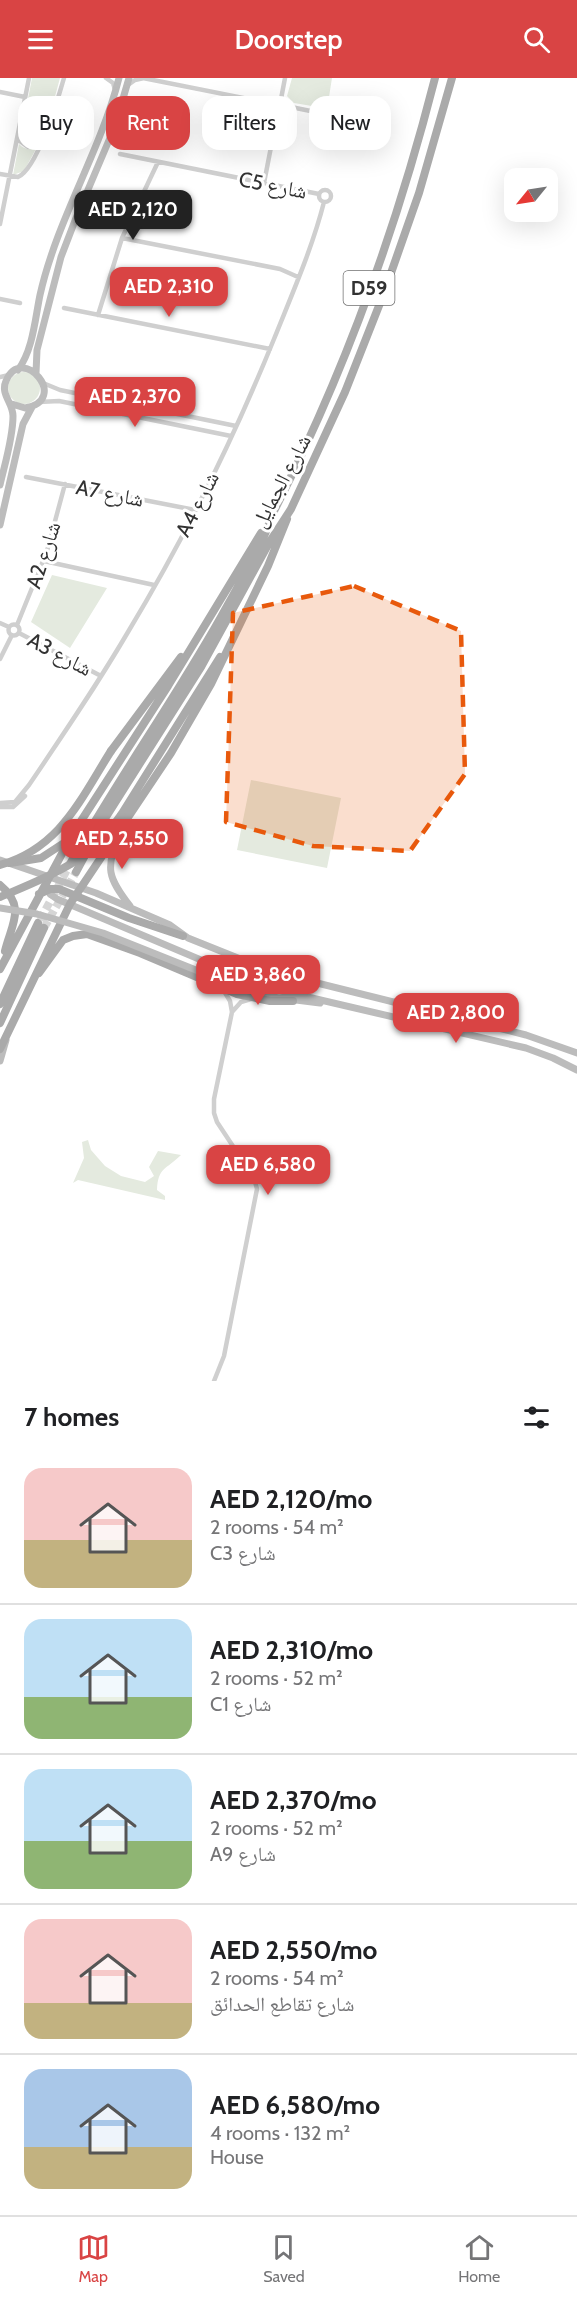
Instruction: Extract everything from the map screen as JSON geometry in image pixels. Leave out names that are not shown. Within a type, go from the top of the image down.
[{"type":"main road","points":[[18,370],[27,354],[42,286],[55,243],[100,137],[119,78]]},
{"type":"main road","points":[[36,373],[38,350],[61,257],[75,218],[110,140],[129,78]]},
{"type":"main road","name":"شارع الجمايل","points":[[435,78],[396,210],[350,341],[311,436],[252,560],[207,643],[106,802],[72,870],[201,667],[269,543],[291,509],[341,401],[384,293],[419,193],[452,78]]},
{"type":"main road","points":[[0,525],[23,424],[43,395],[43,383],[36,373],[29,369],[18,370],[9,375],[2,392],[12,404],[21,408],[35,405]]},
{"type":"main road","points":[[0,485],[12,426],[12,404]]},
{"type":"main road","points":[[0,1049],[70,904],[120,831],[186,728],[211,684],[259,585],[291,509]]},
{"type":"main road","points":[[0,969],[37,896],[72,835],[272,514]]},
{"type":"main road","points":[[0,897],[63,870],[105,837],[227,649]]},
{"type":"main road","points":[[0,866],[27,855],[52,838],[72,814],[111,751],[171,669],[189,650]]},
{"type":"main road","points":[[120,831],[111,856],[110,870],[116,887],[132,908]]},
{"type":"main road","points":[[10,863],[41,858],[61,846],[72,835]]},
{"type":"main road","points":[[0,860],[132,908],[170,925],[183,936]]},
{"type":"main road","points":[[48,878],[47,890],[55,898],[256,983],[526,1048],[577,1070]]},
{"type":"main road","points":[[0,885],[12,899],[15,910],[15,922],[6,946],[4,960]]},
{"type":"main road","points":[[37,896],[47,890],[59,889],[129,918],[183,936],[283,975],[526,1035],[577,1053]]},
{"type":"main road","points":[[0,908],[37,914],[103,933],[231,984],[293,1001]]},
{"type":"main road","points":[[0,1004],[41,925],[0,1023]]},
{"type":"main road","points":[[33,978],[60,944],[68,938],[83,934],[140,953],[220,988],[255,999],[340,1003]]},
{"type":"main road","points":[[0,1061],[7,1035]]},
{"type":"street","points":[[25,96],[29,78]]},
{"type":"street","points":[[58,96],[64,78]]},
{"type":"street","points":[[106,78],[116,90]]},
{"type":"street","points":[[127,87],[135,80],[144,78],[234,96]]},
{"type":"street","points":[[282,96],[285,78]]},
{"type":"street","points":[[0,92],[20,96]]},
{"type":"street","points":[[0,224],[18,134]]},
{"type":"street","points":[[0,174],[18,177],[25,173],[36,150]]},
{"type":"street","points":[[264,183],[270,150]]},
{"type":"street","name":"C5 شارع","points":[[120,154],[319,194]]},
{"type":"street","points":[[98,315],[122,238],[158,162]]},
{"type":"street","points":[[324,189],[330,192],[330,200],[324,202],[320,200],[319,194],[324,189]]},
{"type":"street","name":"A4 شارع","points":[[0,805],[8,808],[18,805],[101,675],[195,510],[270,350],[324,202]]},
{"type":"street","points":[[122,238],[280,269],[298,277]]},
{"type":"street","points":[[0,299],[20,303]]},
{"type":"street","points":[[64,308],[270,350]]},
{"type":"street","points":[[0,377],[9,375]]},
{"type":"street","points":[[43,383],[60,390],[236,426]]},
{"type":"street","points":[[35,405],[55,401],[231,436]]},
{"type":"street","name":"A7 شارع","points":[[26,477],[195,510]]},
{"type":"street","name":"A2 شارع","points":[[17,625],[44,561],[65,484]]},
{"type":"street","points":[[44,561],[154,585]]},
{"type":"street","name":"A3 شارع","points":[[0,623],[9,627]]},
{"type":"street","points":[[17,625],[20,633],[16,636],[12,635],[9,627],[17,625]]},
{"type":"street","name":"A3 شارع","points":[[20,633],[101,675]]},
{"type":"street","points":[[0,660],[12,635]]},
{"type":"street","points":[[214,1381],[224,1356],[257,1193],[254,1178],[217,1122],[214,1113],[214,1099],[232,1012],[228,996],[220,988]]},
{"type":"street","points":[[232,1012],[242,1002],[255,999]]},
{"type":"highlighted area","points":[[354,586],[461,631],[465,774],[410,851],[313,846],[226,822],[233,613]]},
{"type":"shaded area","points":[[32,78],[60,78],[55,96],[29,96]]},
{"type":"shaded area","points":[[292,78],[332,78],[329,96],[309,96],[309,106],[297,104],[297,96],[287,96]]},
{"type":"shaded area","points":[[18,149],[35,150],[24,171],[13,175]]},
{"type":"shaded area","points":[[24,372],[35,377],[40,388],[35,399],[24,404],[13,399],[8,388],[13,377]]},
{"type":"shaded area","points":[[52,575],[107,588],[70,648],[31,622]]},
{"type":"shaded area","points":[[251,780],[341,798],[327,868],[237,850]]},
{"type":"shaded area","points":[[88,1140],[91,1150],[105,1166],[121,1176],[145,1182],[154,1176],[149,1167],[158,1151],[181,1155],[159,1177],[157,1190],[165,1196],[165,1200],[78,1180],[73,1183],[84,1158],[82,1142]]},
{"type":"tunnel","points":[[40,920],[68,868]]},
{"type":"tunnel","points":[[44,928],[76,872]]}]
